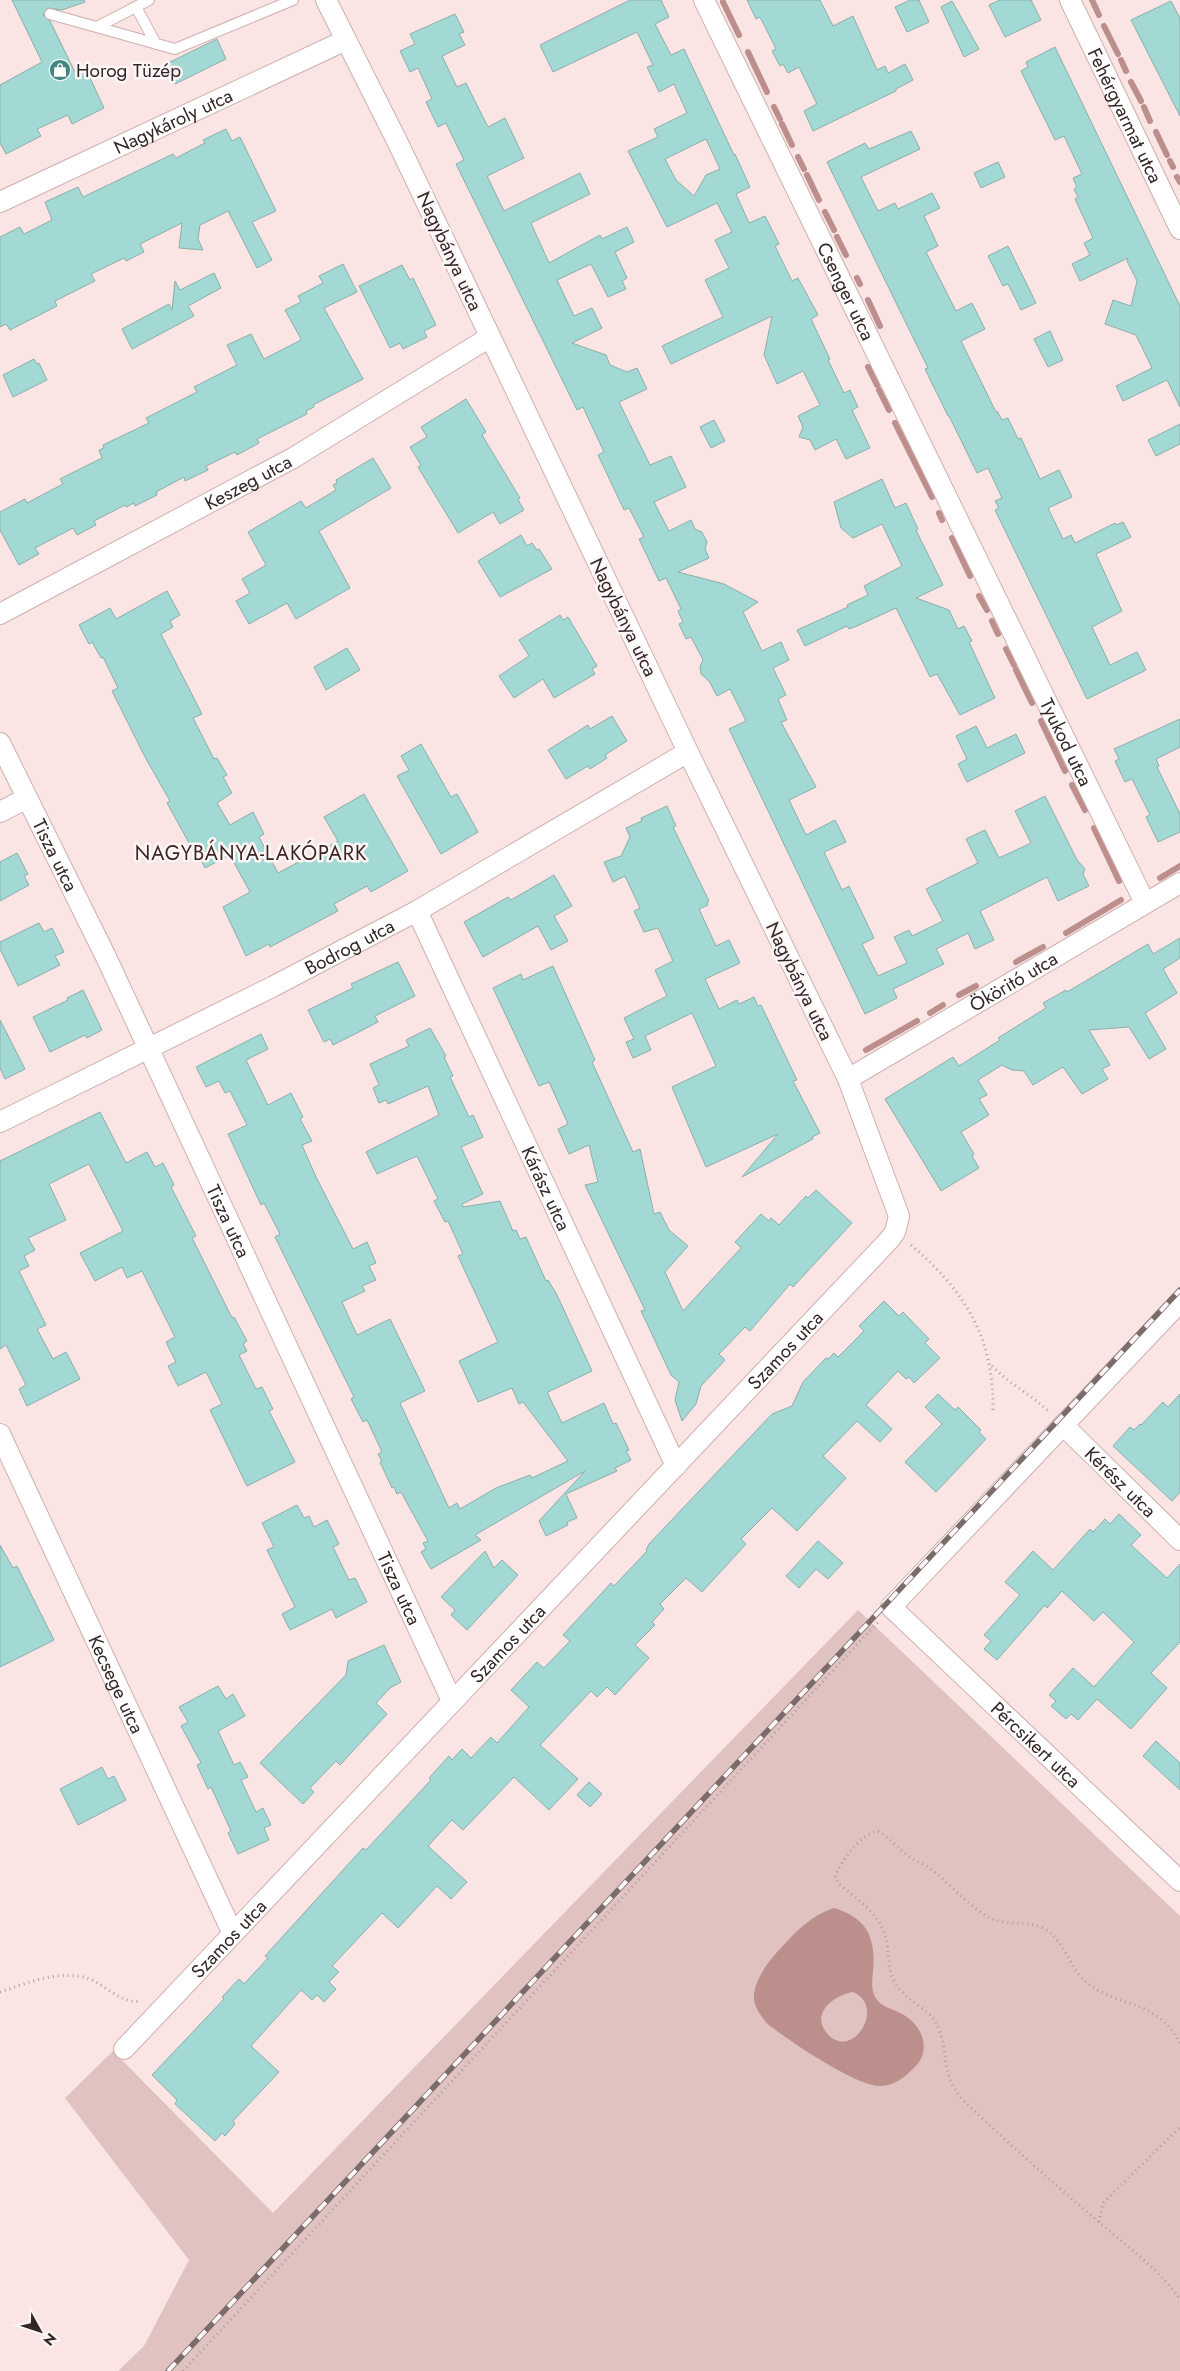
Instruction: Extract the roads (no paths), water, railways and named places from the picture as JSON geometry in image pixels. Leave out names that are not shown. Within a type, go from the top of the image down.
[{"type":"street","name":"Nagybánya utca","points":[[326,0],[398,143],[688,752],[848,1079],[898,1209],[899,1216],[893,1235]]},
{"type":"street","name":"Csenger utca","points":[[704,0],[987,583]]},
{"type":"street","name":"Fehérgyarmat utca","points":[[1070,0],[1180,229]]},
{"type":"street","name":"Nagykároly utca","points":[[0,202],[346,40]]},
{"type":"street","name":"Keszeg utca","points":[[0,614],[293,458],[490,337]]},
{"type":"street","name":"Tyukod utca","points":[[987,583],[1145,903]]},
{"type":"street","name":"Tisza utca","points":[[0,743],[106,957],[452,1701]]},
{"type":"street","name":"Bodrog utca","points":[[0,1122],[274,986],[417,911],[688,752]]},
{"type":"street","points":[[0,812],[27,798]]},
{"type":"street","name":"Ököritó utca","points":[[848,1079],[1180,883]]},
{"type":"street","name":"Kárász utca","points":[[417,911],[676,1466]]},
{"type":"street","name":"Szamos utca","points":[[124,2049],[893,1235]]},
{"type":"street","points":[[1063,1425],[1180,1302]]},
{"type":"street","name":"Kérész utca","points":[[1063,1425],[1180,1540]]},
{"type":"street","name":"Pércsikert utca","points":[[1063,1425],[892,1606],[1180,1881]]},
{"type":"street","name":"Kecsege utca","points":[[0,1434],[233,1934]]},
{"type":"lane","points":[[96,27],[150,0]]},
{"type":"lane","points":[[50,14],[175,49],[293,0]]},
{"type":"lane","points":[[136,7],[156,44]]},
{"type":"waterway","points":[[1092,0],[1099,15]]},
{"type":"waterway","points":[[723,2],[739,35]]},
{"type":"waterway","points":[[1104,26],[1118,54]]},
{"type":"waterway","points":[[748,52],[767,92]]},
{"type":"waterway","points":[[1121,60],[1126,71]]},
{"type":"waterway","points":[[1131,82],[1141,101]]},
{"type":"waterway","points":[[774,107],[780,119]]},
{"type":"waterway","points":[[1144,107],[1150,121]]},
{"type":"waterway","points":[[782,124],[792,145]]},
{"type":"waterway","points":[[1156,132],[1167,155]]},
{"type":"waterway","points":[[798,157],[804,169]]},
{"type":"waterway","points":[[1170,161],[1173,167]]},
{"type":"waterway","points":[[807,175],[819,200]]},
{"type":"waterway","points":[[1177,177],[1180,182]]},
{"type":"waterway","points":[[825,212],[834,230]]},
{"type":"waterway","points":[[837,237],[846,255]]},
{"type":"waterway","points":[[857,278],[860,284]]},
{"type":"waterway","points":[[868,300],[880,326]]},
{"type":"waterway","points":[[868,367],[877,385]]},
{"type":"waterway","points":[[879,390],[889,410]]},
{"type":"waterway","points":[[895,423],[932,497]]},
{"type":"waterway","points":[[939,513],[942,520]]},
{"type":"waterway","points":[[952,538],[970,576]]},
{"type":"waterway","points":[[979,596],[987,610]]},
{"type":"waterway","points":[[992,621],[998,634]]},
{"type":"waterway","points":[[1006,649],[1014,665]]},
{"type":"waterway","points":[[1016,670],[1032,703]]},
{"type":"waterway","points":[[1041,721],[1065,771]]},
{"type":"waterway","points":[[1072,785],[1085,810]]},
{"type":"waterway","points":[[1094,828],[1119,881]]},
{"type":"waterway","points":[[1160,878],[1180,866]]},
{"type":"waterway","points":[[1066,933],[1121,900]]},
{"type":"waterway","points":[[1016,962],[1043,947]]},
{"type":"waterway","points":[[959,995],[976,986]]},
{"type":"waterway","points":[[930,1013],[943,1005]]},
{"type":"waterway","points":[[866,1050],[917,1021]]},
{"type":"railway","points":[[168,2371],[1180,1290]]},
{"type":"place","name":"Horog Tüzép","points":[[60,70]]},
{"type":"district","name":"NAGYBÁNYA-LAKÓPARK","points":[[251,853]]}]
